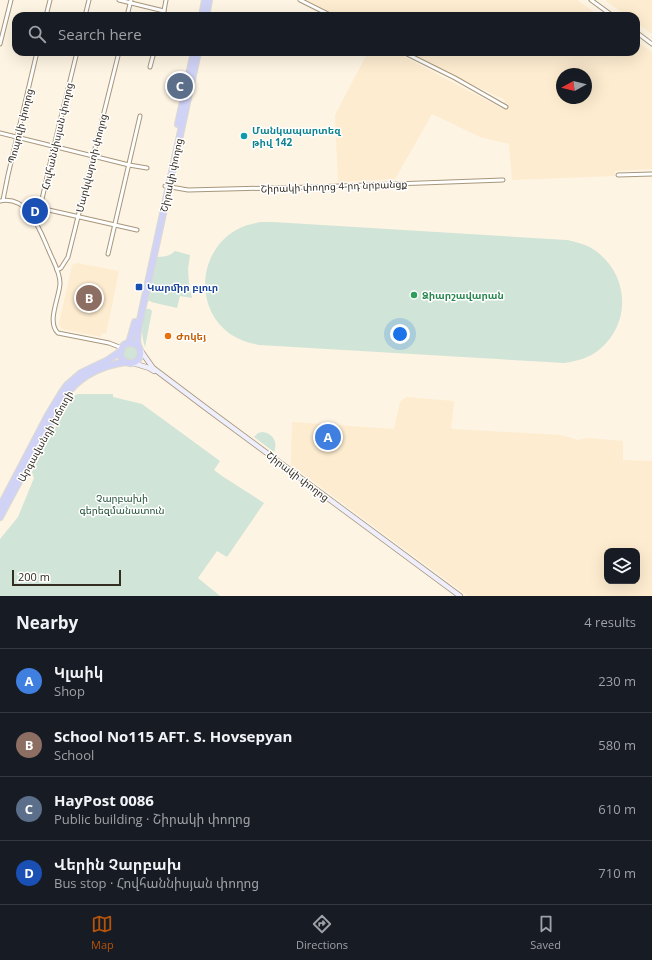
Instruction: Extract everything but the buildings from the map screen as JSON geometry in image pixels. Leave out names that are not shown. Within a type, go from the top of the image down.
[{"type":"highway","points":[[203,12],[205,0]]},
{"type":"highway","points":[[207,12],[209,0]]},
{"type":"highway","name":"Շիրակի փողոց","points":[[126,362],[133,363],[139,358],[138,329],[193,56]]},
{"type":"highway","name":"Շիրակի փողոց","points":[[129,343],[134,328],[197,56]]},
{"type":"highway","points":[[126,362],[121,357],[121,350],[125,344],[132,343],[139,348]]},
{"type":"highway","name":"Արգավանդի խճուղի","points":[[0,507],[48,415],[62,392],[80,373],[108,360],[121,350]]},
{"type":"highway","name":"Արգավանդի խճուղի","points":[[0,517],[60,405],[71,389],[95,371],[116,363],[126,362]]},
{"type":"main road","name":"Շիրակի փողոց","points":[[139,348],[153,368],[460,596]]},
{"type":"main road","name":"Շիրակի փողոց","points":[[133,363],[152,370],[457,596]]},
{"type":"street","points":[[0,44],[11,0]]},
{"type":"street","points":[[47,12],[50,0]]},
{"type":"street","points":[[86,12],[89,0]]},
{"type":"street","points":[[119,0],[130,1],[164,11],[166,0]]},
{"type":"street","points":[[300,0],[324,12]]},
{"type":"street","points":[[591,0],[608,12]]},
{"type":"street","points":[[128,12],[130,1]]},
{"type":"street","points":[[640,35],[652,44]]},
{"type":"street","name":"Պոպովի փողոց","points":[[2,200],[36,56]]},
{"type":"street","name":"Հովհաննիսյան փողոց","points":[[34,218],[40,208],[76,56]]},
{"type":"street","name":"Մարկվարտի փողոց","points":[[57,270],[61,268],[68,257],[118,56]]},
{"type":"street","points":[[150,67],[153,56]]},
{"type":"street","points":[[411,56],[455,78],[506,107]]},
{"type":"street","points":[[108,254],[140,116]]},
{"type":"street","points":[[0,133],[129,165],[147,168]]},
{"type":"street","points":[[618,175],[652,174]]},
{"type":"street","name":"Շիրակի փողոց 4-րդ նրբանցք","points":[[166,187],[188,190],[503,180]]},
{"type":"street","points":[[2,200],[17,202],[34,218],[57,270],[60,283],[53,319],[54,328],[56,331],[58,333],[109,343],[121,350]]},
{"type":"street","points":[[40,208],[137,230]]},
{"type":"shaded area","points":[[306,0],[577,0],[594,12],[330,12]]},
{"type":"shaded area","points":[[652,0],[652,34],[640,25],[640,12],[621,12],[606,1]]},
{"type":"shaded area","points":[[640,44],[652,52],[652,169],[615,171],[615,176],[512,180],[509,144],[480,137],[432,114],[395,179],[338,182],[335,115],[366,56],[403,56],[501,108],[505,100],[413,56],[640,56]]},
{"type":"shaded area","points":[[77,263],[119,271],[106,334],[102,333],[101,337],[62,329],[59,324],[72,265]]},
{"type":"shaded area","points":[[406,397],[453,401],[452,429],[561,435],[578,440],[588,438],[623,441],[623,460],[652,461],[652,596],[468,596],[291,465],[292,422],[394,429],[400,402]]},
{"type":"green space","name":"Ձիարշավարան","points":[[260,222],[567,240],[584,244],[605,259],[614,270],[622,297],[622,311],[618,325],[611,338],[600,349],[583,359],[564,363],[259,345],[240,340],[230,334],[218,323],[210,310],[206,295],[205,280],[208,266],[214,252],[223,240],[239,228]]},
{"type":"green space","points":[[175,251],[190,255],[188,269],[192,298],[180,296],[177,308],[151,301],[149,302],[148,300],[157,257],[167,256]]},
{"type":"green space","points":[[146,309],[150,309],[152,311],[145,347],[142,337],[142,328]]},
{"type":"green space","points":[[127,346],[133,346],[137,350],[137,356],[133,360],[127,360],[123,356],[123,350]]},
{"type":"green space","name":"Չարբախի գերեզմանատուն","points":[[113,394],[113,397],[142,404],[220,461],[214,470],[264,503],[227,557],[217,551],[198,578],[220,596],[0,596],[0,539],[18,517],[34,478],[32,472],[56,426],[75,395]]},
{"type":"green space","points":[[262,432],[269,434],[274,439],[274,452],[254,437],[258,433]]},
{"type":"place","name":"HayPost 0086","points":[[180,86]]},
{"type":"place","name":"Մանկապարտեզ թիվ 142","points":[[244,136]]},
{"type":"place","name":"Վերին Չարբախ","points":[[35,211]]},
{"type":"place","name":"Կարմիր բլուր","points":[[139,287]]},
{"type":"place","name":"Ձիարշավարան","points":[[414,295]]},
{"type":"place","name":"School No115 AFT. S. Hovsepyan","points":[[89,298]]},
{"type":"place","name":"Ժոկեյ","points":[[168,336]]},
{"type":"place","name":"Կլաիկ","points":[[328,437]]}]
